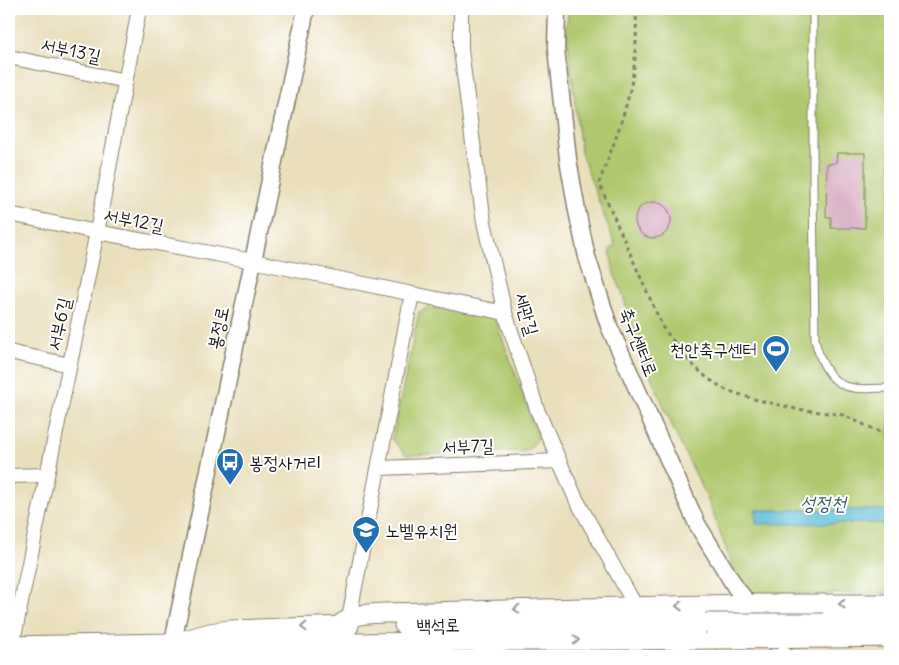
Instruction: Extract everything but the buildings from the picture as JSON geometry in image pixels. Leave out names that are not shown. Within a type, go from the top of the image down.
[{"type":"main road","points":[[367,656],[354,654],[341,629],[359,614],[636,606],[890,604]]},
{"type":"main road","points":[[826,630],[890,623]]},
{"type":"main road","name":"백석로","points":[[10,650],[171,650],[341,629],[352,643],[709,631],[826,630]]},
{"type":"main road","points":[[826,630],[890,637]]},
{"type":"street","name":"서부6길","points":[[10,650],[97,232],[140,9]]},
{"type":"street","name":"봉정로","points":[[171,650],[306,9]]},
{"type":"street","name":"세관길","points":[[461,9],[461,50],[484,222],[506,313],[538,412],[559,461],[576,499],[636,606]]},
{"type":"street","name":"축구센터로","points":[[557,9],[556,50],[570,167],[587,257],[606,317],[634,386],[696,524],[736,588],[785,656]]},
{"type":"street","name":"서부13길","points":[[9,56],[126,81]]},
{"type":"street","name":"서부12길","points":[[9,214],[253,261],[506,313]]},
{"type":"street","points":[[341,629],[379,468],[412,294]]},
{"type":"street","points":[[9,352],[70,365]]},
{"type":"street","name":"서부7길","points":[[379,468],[559,461]]},
{"type":"street","points":[[9,476],[47,475]]},
{"type":"lane","points":[[813,9],[813,184],[816,340],[818,350],[823,365],[833,377],[844,385],[858,388],[890,388]]},
{"type":"path","points":[[636,9],[636,58],[630,92],[621,124],[599,183],[664,328],[690,362],[707,378],[726,390],[796,409],[843,416],[890,438]]},
{"type":"green space","name":"천안축구센터","points":[[569,9],[890,9],[890,593],[743,595],[706,495],[675,433],[638,346],[621,289],[614,274],[610,250],[615,245],[581,153],[566,29]]},
{"type":"green space","points":[[429,307],[492,317],[496,321],[539,438],[527,451],[406,455],[392,439],[419,312]]},
{"type":"water","points":[[756,510],[890,510],[890,523],[756,524]]},
{"type":"place","name":"천안축구센터","points":[[776,373]]},
{"type":"place","name":"봉정사거리","points":[[230,486]]},
{"type":"place","name":"노벨유치원","points":[[366,554]]},
{"type":"water label","name":"성정천","points":[[823,503]]}]
